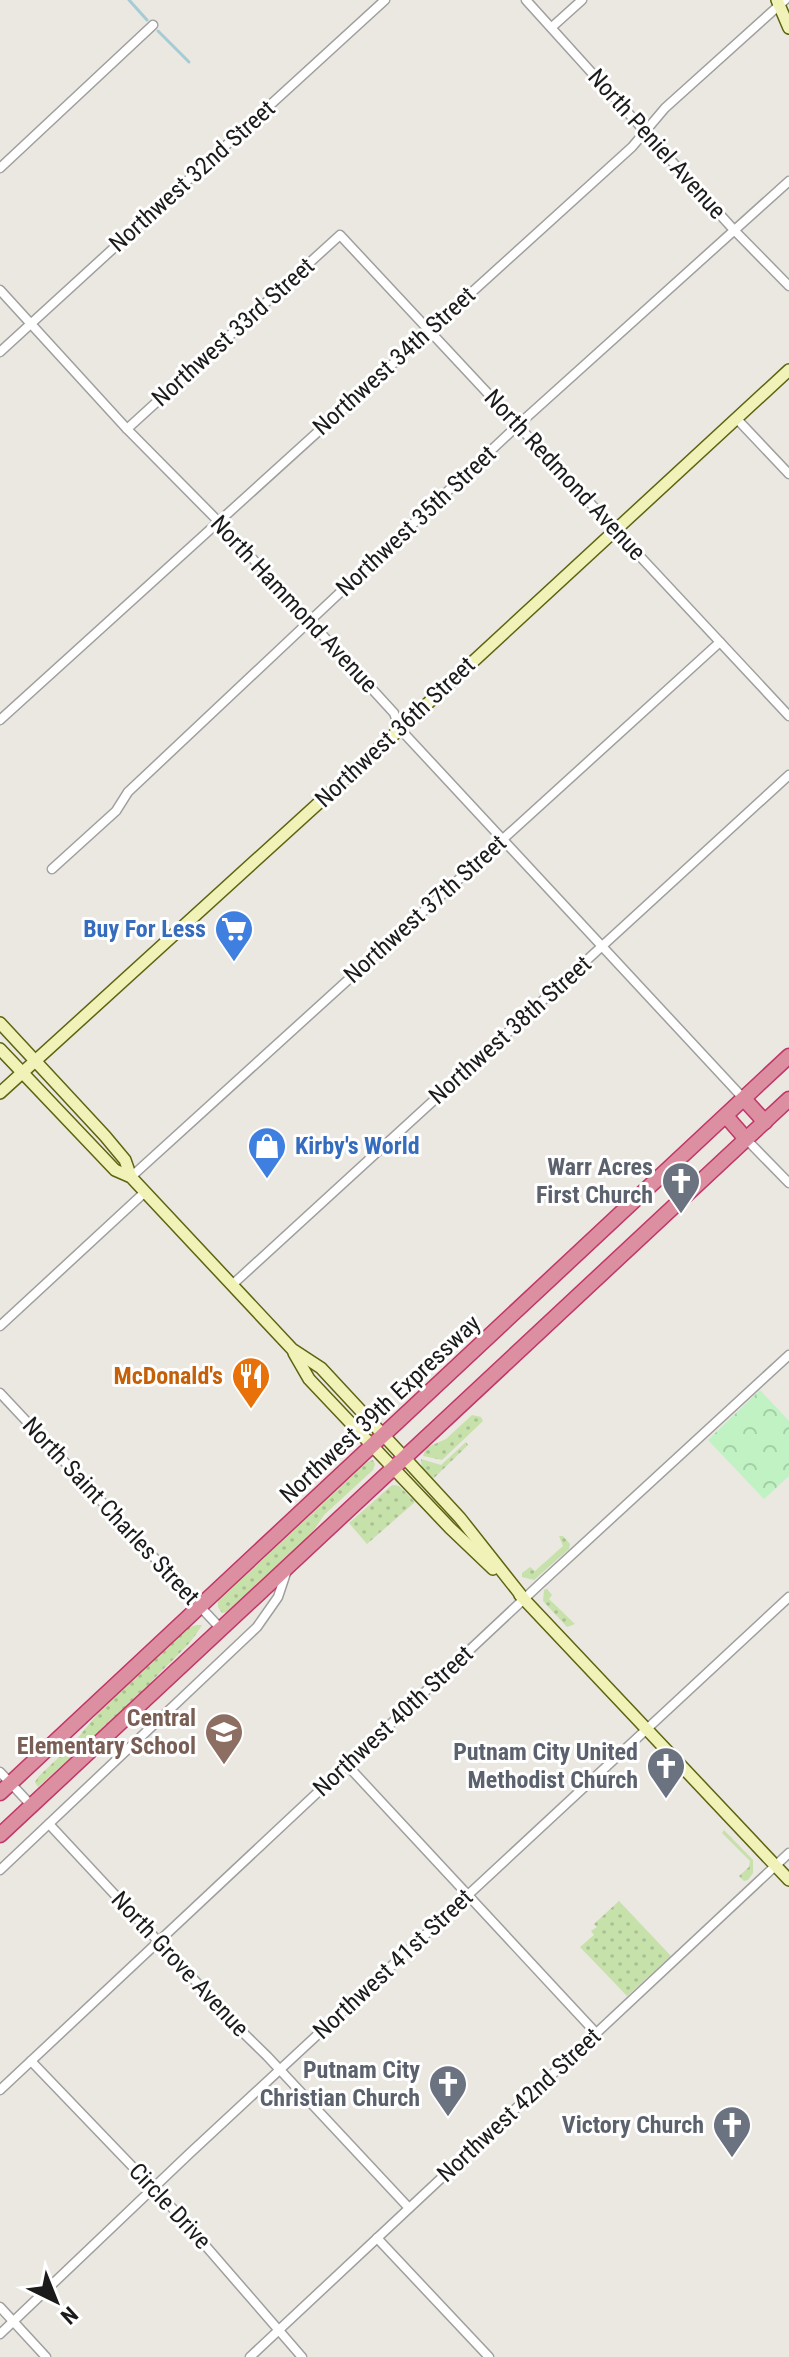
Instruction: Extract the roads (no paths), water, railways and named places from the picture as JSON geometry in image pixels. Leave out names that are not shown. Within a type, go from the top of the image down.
[{"type":"highway","name":"Northwest 39th Expressway","points":[[6,1788],[789,1056]]},
{"type":"highway","points":[[744,1099],[765,1122]]},
{"type":"highway","points":[[0,1835],[789,1099]]},
{"type":"highway","points":[[726,1116],[746,1139]]},
{"type":"main road","points":[[780,2],[789,28]]},
{"type":"main road","name":"Northwest 36th Street","points":[[0,1093],[789,370]]},
{"type":"main road","points":[[0,1023],[125,1160],[131,1177]]},
{"type":"main road","points":[[0,1049],[115,1170],[131,1177],[292,1349],[309,1379],[372,1447],[524,1599],[789,1880]]},
{"type":"main road","points":[[292,1349],[321,1368],[384,1435],[460,1518],[524,1599]]},
{"type":"street","name":"Northwest 32nd Street","points":[[0,352],[385,0]]},
{"type":"street","name":"North Peniel Avenue","points":[[526,0],[734,230],[789,286]]},
{"type":"street","points":[[552,27],[582,0]]},
{"type":"street","name":"Northwest 34th Street","points":[[0,720],[632,147],[665,108],[780,2]]},
{"type":"street","points":[[0,168],[153,25]]},
{"type":"street","name":"Northwest 35th Street","points":[[52,869],[116,811],[128,792],[518,425],[789,181]]},
{"type":"street","name":"North Redmond Avenue","points":[[340,235],[789,716]]},
{"type":"street","name":"Northwest 33rd Street","points":[[127,429],[340,235]]},
{"type":"street","name":"North Hammond Avenue","points":[[0,290],[127,429],[218,521],[394,713],[400,729],[744,1099]]},
{"type":"street","points":[[736,418],[789,474]]},
{"type":"street","name":"Northwest 37th Street","points":[[131,1177],[720,642]]},
{"type":"street","name":"Northwest 38th Street","points":[[232,1285],[789,775]]},
{"type":"street","points":[[746,1139],[789,1183]]},
{"type":"street","points":[[0,1326],[145,1192]]},
{"type":"street","name":"Northwest 40th Street","points":[[0,2090],[789,1355]]},
{"type":"street","name":"North Saint Charles Street","points":[[0,1393],[222,1630]]},
{"type":"street","points":[[0,1870],[257,1627],[278,1597],[287,1569]]},
{"type":"street","name":"Northwest 41st Street","points":[[0,2334],[789,1597]]},
{"type":"street","points":[[347,1765],[596,2033]]},
{"type":"street","points":[[0,1772],[6,1788],[31,1805]]},
{"type":"street","name":"North Grove Avenue","points":[[49,1824],[409,2208]]},
{"type":"street","name":"Northwest 42nd Street","points":[[250,2357],[789,1853]]},
{"type":"street","name":"Circle Drive","points":[[31,2061],[154,2188],[302,2357]]},
{"type":"street","points":[[377,2238],[489,2357]]},
{"type":"street","points":[[0,2307],[46,2357]]},
{"type":"waterway","points":[[129,0],[147,20]]},
{"type":"waterway","points":[[158,31],[189,62]]},
{"type":"place","name":"Buy For Less","points":[[234,963]]},
{"type":"place","name":"Kirby's World","points":[[267,1180]]},
{"type":"place","name":"Warr Acres First Church","points":[[681,1215]]},
{"type":"place","name":"McDonald's","points":[[251,1410]]},
{"type":"place","name":"Central Elementary School","points":[[224,1766]]},
{"type":"place","name":"Putnam City United Methodist Church","points":[[666,1800]]},
{"type":"place","name":"Putnam City Christian Church","points":[[448,2118]]},
{"type":"place","name":"Victory Church","points":[[732,2159]]}]
